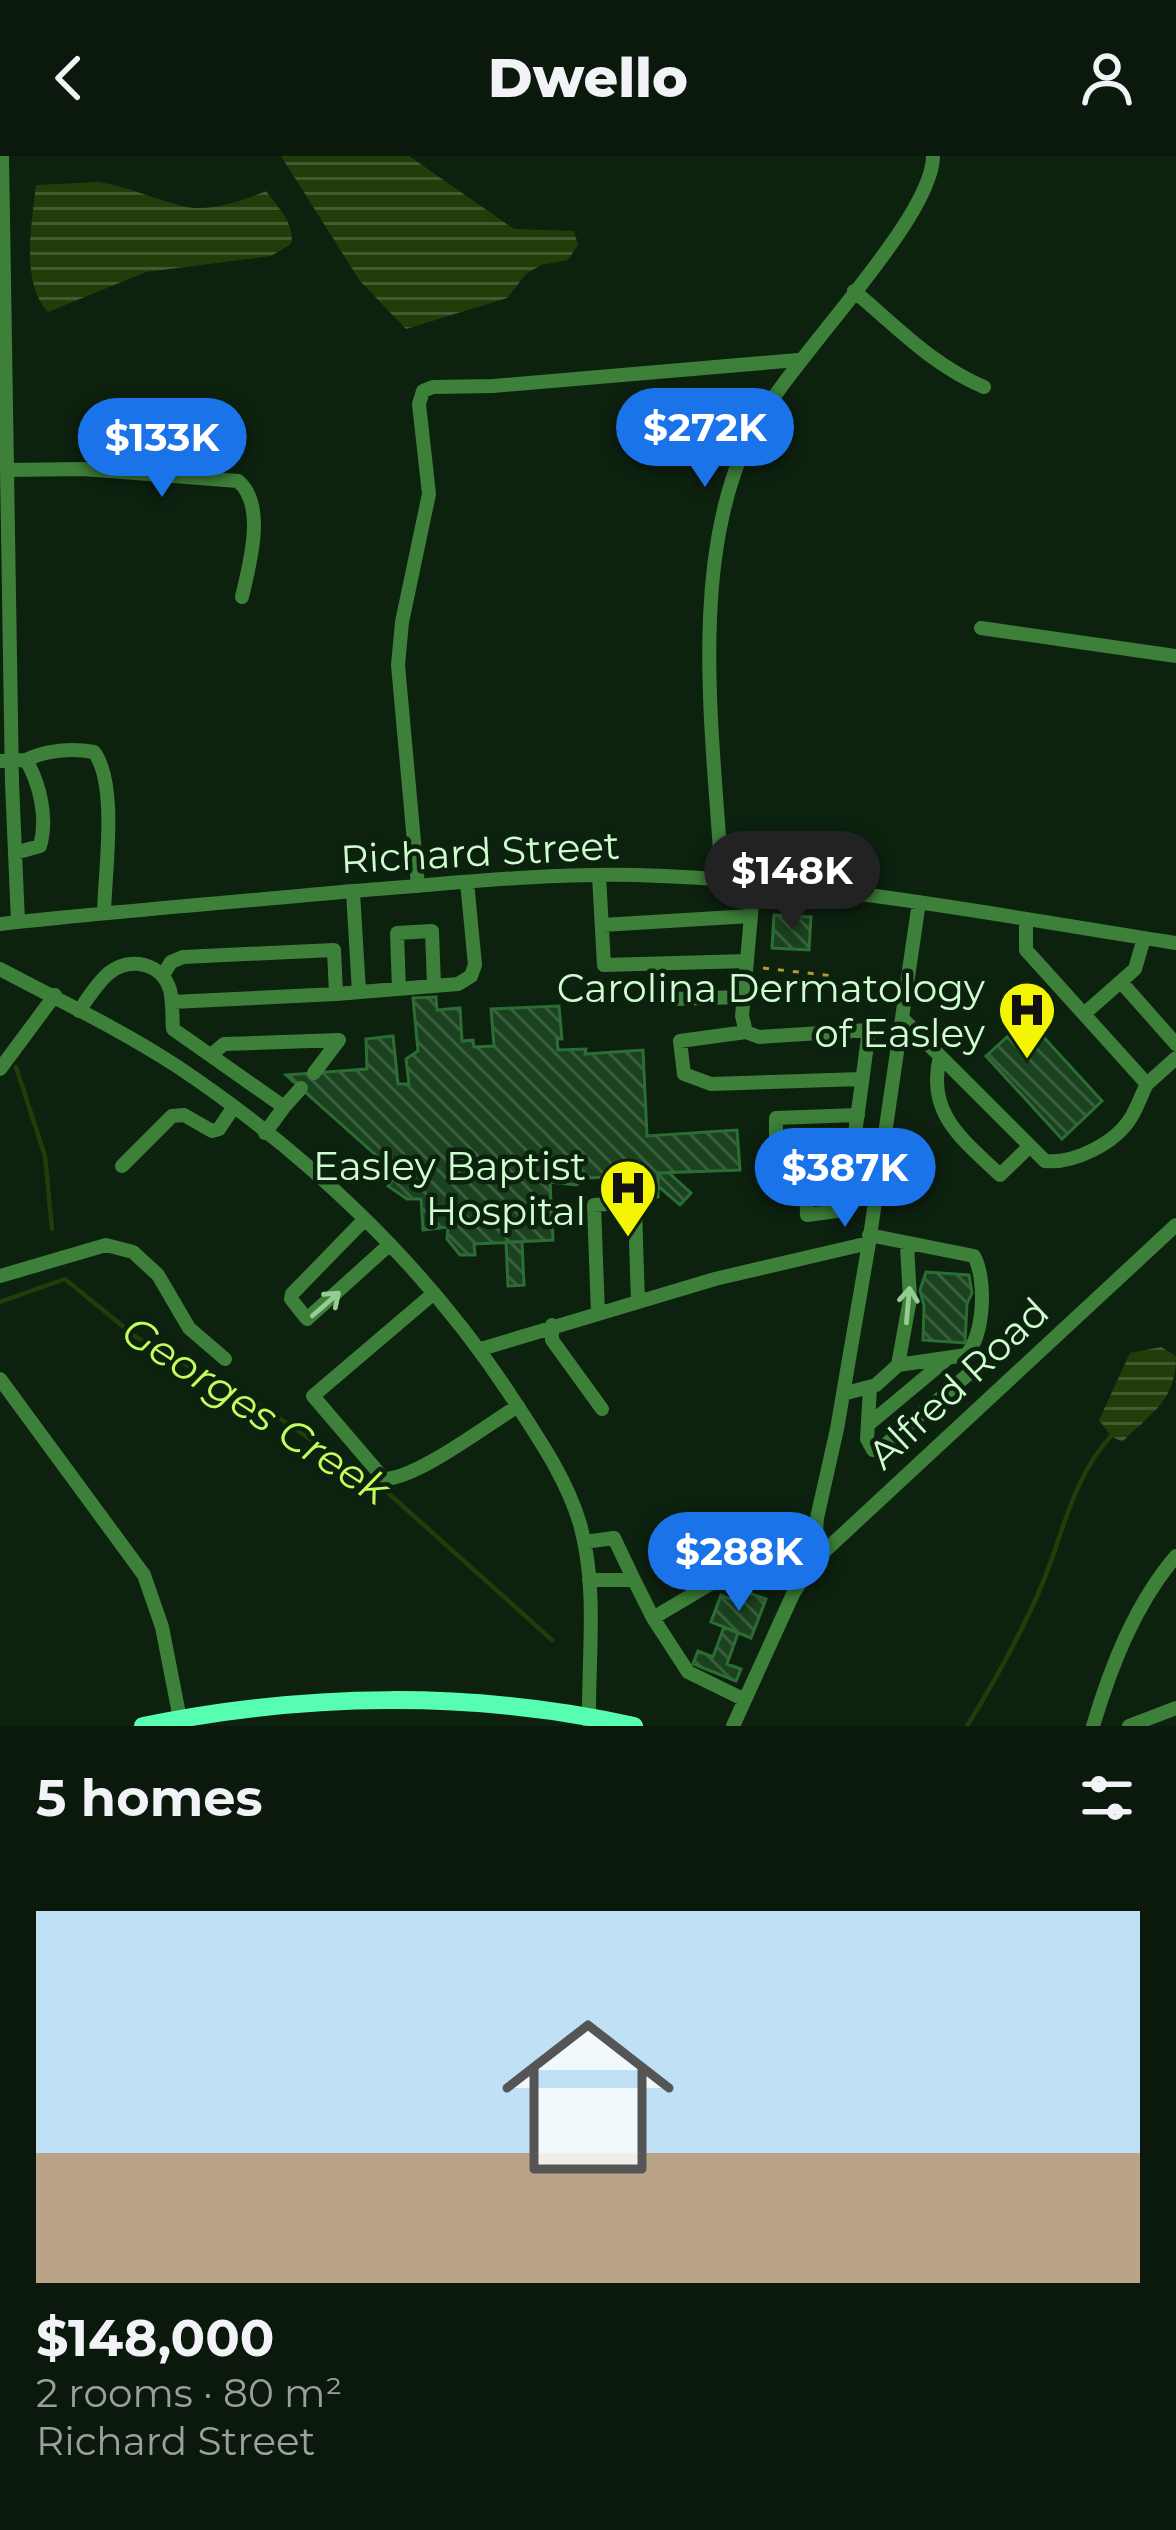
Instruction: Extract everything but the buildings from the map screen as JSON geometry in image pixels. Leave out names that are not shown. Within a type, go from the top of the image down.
[{"type":"main road","points":[[143,1726],[293,1702],[363,1699],[449,1702],[634,1726]]},
{"type":"street","points":[[2,156],[8,470],[6,731],[13,761],[18,922]]},
{"type":"street","points":[[722,880],[709,662],[712,589],[731,485],[749,436],[798,360],[908,220],[926,185],[933,156]]},
{"type":"street","points":[[854,291],[935,361],[984,387]]},
{"type":"street","points":[[418,886],[398,664],[402,622],[430,494],[419,404],[423,391],[798,360]]},
{"type":"street","points":[[8,470],[238,481],[246,487],[252,506],[252,551],[242,598]]},
{"type":"street","points":[[981,628],[1176,656]]},
{"type":"street","points":[[13,761],[80,749],[94,752],[102,762],[107,809],[104,912]]},
{"type":"street","points":[[13,761],[37,780],[44,833],[40,846],[15,853]]},
{"type":"street","points":[[599,876],[604,965],[747,963]]},
{"type":"street","name":"Richard Street","points":[[0,924],[467,882],[599,876],[754,882],[886,895],[1176,943]]},
{"type":"street","points":[[172,1002],[458,984],[471,976],[475,965],[467,882]]},
{"type":"street","points":[[746,1032],[744,997],[754,882]]},
{"type":"street","points":[[353,892],[358,992]]},
{"type":"street","points":[[814,1562],[817,1518],[869,1239],[919,902]]},
{"type":"street","points":[[602,925],[751,916]]},
{"type":"street","points":[[1026,920],[1026,950],[1147,1084]]},
{"type":"street","points":[[399,989],[397,933],[432,931],[434,986]]},
{"type":"street","points":[[1084,1014],[1135,969],[1144,938]]},
{"type":"street","points":[[163,975],[171,962],[183,957],[334,950],[336,994]]},
{"type":"street","points":[[79,1011],[109,974],[126,963],[145,964],[163,975],[172,1002],[173,1028],[284,1107]]},
{"type":"street","points":[[0,968],[175,1065],[265,1133],[390,1244],[481,1349],[566,1485],[584,1542],[589,1580],[589,1721]]},
{"type":"street","points":[[1120,982],[1176,1043]]},
{"type":"street","points":[[0,1069],[55,995]]},
{"type":"street","points":[[672,999],[744,997]]},
{"type":"street","points":[[903,1018],[1045,1161],[1057,1162],[1099,1146],[1131,1117],[1147,1084],[1176,1058]]},
{"type":"street","points":[[805,1155],[807,1215],[844,1210],[869,1030],[759,1036],[746,1032],[680,1041],[684,1074],[711,1084],[862,1079]]},
{"type":"street","points":[[211,1055],[224,1044],[339,1040],[314,1073]]},
{"type":"street","points":[[940,1056],[935,1078],[941,1113],[984,1160],[1000,1174],[1030,1146]]},
{"type":"street","points":[[265,1133],[301,1088]]},
{"type":"street","points":[[122,1166],[172,1116],[184,1115],[212,1131],[220,1129],[232,1108]]},
{"type":"street","points":[[858,1115],[776,1118],[776,1151],[882,1153]]},
{"type":"street","points":[[598,1314],[593,1205],[620,1203],[635,1210],[638,1302]]},
{"type":"street","points":[[364,1219],[292,1294],[307,1318],[323,1309],[390,1244]]},
{"type":"street","name":"Alfred Road","points":[[733,1726],[814,1562],[1176,1225]]},
{"type":"street","points":[[481,1349],[552,1325],[869,1239],[968,1252],[978,1263],[982,1282],[976,1342],[966,1355],[898,1365],[870,1388],[843,1394]]},
{"type":"street","points":[[0,1276],[106,1245],[133,1252],[158,1275],[189,1328],[225,1359]]},
{"type":"street","points":[[898,1365],[910,1299],[907,1245]]},
{"type":"street","points":[[434,1293],[313,1396],[384,1479],[395,1479],[430,1463],[518,1406]]},
{"type":"street","points":[[552,1325],[552,1340],[602,1409]]},
{"type":"street","points":[[966,1355],[987,1401]]},
{"type":"street","points":[[868,1425],[947,1359]]},
{"type":"street","points":[[870,1388],[869,1447],[873,1450],[883,1448],[971,1372]]},
{"type":"street","points":[[0,1379],[144,1575],[189,1721]]},
{"type":"street","points":[[584,1542],[614,1538],[652,1618],[688,1672],[743,1699]]},
{"type":"street","points":[[1093,1726],[1131,1625],[1176,1556]]},
{"type":"street","points":[[652,1618],[732,1571],[801,1581]]},
{"type":"street","points":[[589,1580],[634,1580]]},
{"type":"street","points":[[1129,1726],[1176,1708]]},
{"type":"path","points":[[747,963],[833,976]]},
{"type":"shaded area","points":[[281,156],[409,156],[514,229],[574,231],[578,245],[568,260],[541,265],[526,274],[507,298],[406,329],[360,281]]},
{"type":"shaded area","points":[[98,182],[192,208],[225,205],[266,191],[288,223],[291,244],[271,256],[146,272],[48,312],[31,269],[36,185]]},
{"type":"shaded area","points":[[1161,1347],[1176,1356],[1172,1384],[1160,1405],[1122,1442],[1099,1420],[1130,1353]]},
{"type":"waterway","name":"Georges Creek","points":[[16,1067],[45,1156],[52,1229]]},
{"type":"waterway","name":"Georges Creek","points":[[0,1302],[65,1279],[136,1337],[266,1409],[386,1491],[552,1640]]},
{"type":"waterway","points":[[967,1726],[1033,1605],[1087,1470],[1111,1436]]},
{"type":"place","name":"Carolina Dermatology of Easley","points":[[1027,1061]]},
{"type":"place","name":"Easley Baptist Hospital","points":[[628,1239]]}]
